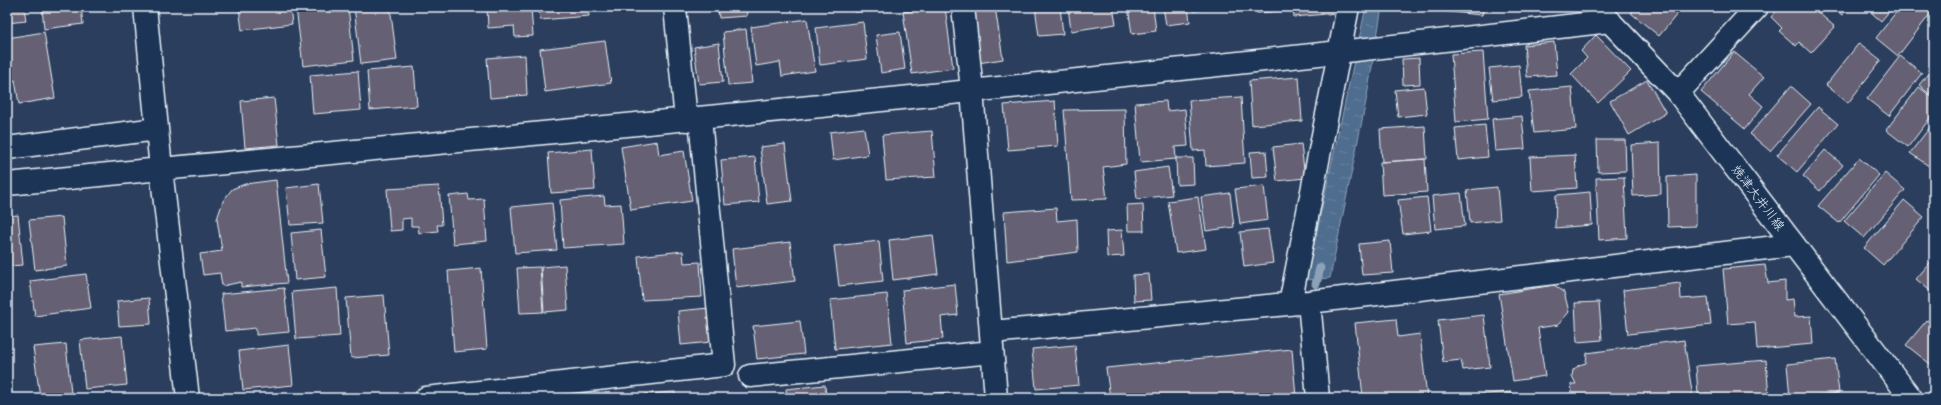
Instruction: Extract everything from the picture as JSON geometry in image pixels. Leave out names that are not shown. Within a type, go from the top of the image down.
[{"type":"street","points":[[145,7],[161,169],[188,398]]},
{"type":"street","points":[[426,398],[724,365],[693,119],[675,7]]},
{"type":"street","points":[[963,7],[972,90],[996,398]]},
{"type":"street","points":[[1318,398],[1299,303],[1344,53],[1348,7]]},
{"type":"street","points":[[1678,93],[1757,7]]},
{"type":"street","points":[[7,184],[693,119],[1344,53],[1603,14]]},
{"type":"street","name":"焼津大井川線","points":[[1603,14],[1678,93],[1911,398]]},
{"type":"street","points":[[7,148],[157,129]]},
{"type":"street","points":[[750,376],[992,342],[1299,303],[1793,245]]},
{"type":"water","points":[[1366,7],[1382,7],[1367,96],[1330,278],[1306,280]]},
{"type":"building","points":[[7,7],[24,7],[26,21],[7,23]]},
{"type":"building","points":[[42,7],[81,7],[83,24],[44,29]]},
{"type":"building","points":[[239,7],[290,7],[292,24],[242,30]]},
{"type":"building","points":[[296,7],[348,7],[354,60],[303,66]]},
{"type":"building","points":[[354,7],[390,7],[397,60],[361,64]]},
{"type":"building","points":[[487,7],[531,7],[533,36],[515,37],[514,26],[488,28]]},
{"type":"building","points":[[539,7],[588,7],[589,16],[540,20]]},
{"type":"building","points":[[718,7],[746,7],[747,16],[719,18]]},
{"type":"building","points":[[855,7],[881,7],[881,9],[855,12]]},
{"type":"building","points":[[945,7],[953,68],[912,74],[903,12]]},
{"type":"building","points":[[969,7],[995,7],[1003,59],[978,63]]},
{"type":"building","points":[[1035,7],[1060,7],[1063,34],[1039,36]]},
{"type":"building","points":[[1068,7],[1113,7],[1116,24],[1071,31]]},
{"type":"building","points":[[1128,7],[1153,7],[1156,31],[1132,34]]},
{"type":"building","points":[[1163,7],[1188,7],[1190,22],[1166,25]]},
{"type":"building","points":[[1194,7],[1219,7],[1194,11]]},
{"type":"building","points":[[1256,7],[1281,7],[1281,11],[1257,13]]},
{"type":"building","points":[[1293,7],[1336,7],[1337,13],[1294,17]]},
{"type":"building","points":[[1418,7],[1484,7],[1482,15],[1418,9]]},
{"type":"building","points":[[1636,7],[1683,7],[1659,36],[1631,13]]},
{"type":"building","points":[[1780,7],[1812,7],[1835,27],[1811,53],[1799,42],[1796,46],[1779,31],[1782,28],[1771,17]]},
{"type":"building","points":[[1832,7],[1849,7],[1842,15]]},
{"type":"building","points":[[1865,7],[1893,7],[1881,21]]},
{"type":"building","points":[[1900,7],[1923,7],[1931,13],[1898,56],[1876,38]]},
{"type":"building","points":[[807,19],[815,71],[782,76],[780,62],[756,66],[751,27]]},
{"type":"building","points":[[863,22],[867,59],[820,65],[816,28]]},
{"type":"building","points":[[746,29],[752,83],[728,85],[723,32]]},
{"type":"building","points":[[44,32],[55,98],[19,104],[15,80],[7,81],[7,38]]},
{"type":"building","points":[[900,32],[905,69],[881,73],[876,35]]},
{"type":"building","points":[[1596,35],[1631,71],[1598,103],[1571,74],[1587,58],[1581,51]]},
{"type":"building","points":[[605,41],[611,83],[545,92],[540,49]]},
{"type":"building","points":[[1554,42],[1557,75],[1527,77],[1524,45]]},
{"type":"building","points":[[719,43],[723,82],[699,84],[694,47]]},
{"type":"building","points":[[1859,43],[1881,60],[1848,103],[1826,85]]},
{"type":"building","points":[[1483,52],[1488,119],[1456,122],[1451,54]]},
{"type":"building","points":[[1734,52],[1764,77],[1749,94],[1763,106],[1745,129],[1701,92]]},
{"type":"building","points":[[525,55],[527,95],[490,98],[487,58]]},
{"type":"building","points":[[1900,56],[1922,73],[1889,116],[1867,99]]},
{"type":"building","points":[[1419,58],[1420,84],[1403,85],[1402,59]]},
{"type":"building","points":[[1519,65],[1522,97],[1493,100],[1489,68]]},
{"type":"building","points":[[1934,66],[1934,98],[1919,85]]},
{"type":"building","points":[[414,67],[417,106],[370,110],[367,71]]},
{"type":"building","points":[[358,71],[361,110],[313,114],[310,75]]},
{"type":"building","points":[[1299,77],[1302,121],[1252,125],[1249,81]]},
{"type":"building","points":[[1647,80],[1666,113],[1629,135],[1610,101]]},
{"type":"building","points":[[1791,86],[1811,104],[1770,151],[1750,134]]},
{"type":"building","points":[[1424,87],[1427,114],[1398,117],[1395,90]]},
{"type":"building","points":[[1572,87],[1576,129],[1534,133],[1529,91]]},
{"type":"building","points":[[1919,87],[1934,99],[1934,113],[1908,147],[1886,130]]},
{"type":"building","points":[[1241,97],[1245,163],[1206,166],[1205,150],[1193,151],[1189,100]]},
{"type":"building","points":[[274,98],[279,145],[245,148],[241,101]]},
{"type":"building","points":[[1055,101],[1058,146],[1008,150],[1004,105]]},
{"type":"building","points":[[1166,101],[1167,111],[1185,109],[1188,146],[1175,147],[1176,159],[1140,162],[1135,103]]},
{"type":"building","points":[[1818,107],[1838,124],[1797,172],[1777,155]]},
{"type":"building","points":[[1125,109],[1126,164],[1103,167],[1107,199],[1071,200],[1064,110]]},
{"type":"building","points":[[1522,116],[1525,149],[1495,151],[1492,119]]},
{"type":"building","points":[[1934,122],[1934,167],[1933,169],[1910,153]]},
{"type":"building","points":[[1485,125],[1488,157],[1458,160],[1455,128]]},
{"type":"building","points":[[1425,126],[1427,159],[1382,162],[1380,129]]},
{"type":"building","points":[[864,128],[868,155],[833,160],[830,132]]},
{"type":"building","points":[[932,131],[936,177],[886,180],[882,135]]},
{"type":"building","points":[[1597,140],[1625,140],[1626,171],[1598,172]]},
{"type":"building","points":[[657,141],[659,155],[684,151],[692,201],[631,210],[621,147]]},
{"type":"building","points":[[1660,143],[1661,194],[1633,196],[1631,145]]},
{"type":"building","points":[[785,144],[792,201],[767,204],[760,147]]},
{"type":"building","points":[[1301,144],[1305,178],[1277,181],[1273,147]]},
{"type":"building","points":[[592,149],[595,190],[551,193],[548,153]]},
{"type":"building","points":[[1825,150],[1843,165],[1820,191],[1803,176]]},
{"type":"building","points":[[1266,151],[1268,177],[1252,178],[1250,152]]},
{"type":"building","points":[[1575,155],[1577,188],[1532,191],[1530,157]]},
{"type":"building","points":[[755,157],[759,202],[725,205],[721,160]]},
{"type":"building","points":[[1176,158],[1193,158],[1194,184],[1177,185]]},
{"type":"building","points":[[1859,158],[1879,175],[1839,223],[1818,206]]},
{"type":"building","points":[[1425,159],[1427,192],[1382,195],[1380,162]]},
{"type":"building","points":[[1168,167],[1172,195],[1137,199],[1134,172]]},
{"type":"building","points":[[1885,173],[1905,190],[1864,238],[1844,221]]},
{"type":"building","points":[[1696,175],[1696,226],[1668,227],[1667,177]]},
{"type":"building","points":[[1624,177],[1627,238],[1599,240],[1596,178]]},
{"type":"building","points":[[276,180],[287,283],[241,287],[241,282],[222,286],[220,273],[203,275],[200,254],[222,251],[217,219],[223,201],[232,189],[245,184]]},
{"type":"building","points":[[319,184],[323,223],[290,225],[286,188]]},
{"type":"building","points":[[439,186],[442,225],[437,225],[438,231],[419,233],[418,226],[411,226],[411,218],[402,219],[402,230],[390,231],[387,189]]},
{"type":"building","points":[[1264,186],[1268,220],[1240,224],[1235,189]]},
{"type":"building","points":[[1497,187],[1500,220],[1470,223],[1467,190]]},
{"type":"building","points":[[1590,192],[1592,225],[1555,228],[1556,195]]},
{"type":"building","points":[[1230,193],[1234,227],[1206,231],[1201,197]]},
{"type":"building","points":[[1461,193],[1465,226],[1435,229],[1432,196]]},
{"type":"building","points":[[468,194],[469,200],[484,199],[487,241],[453,244],[449,196]]},
{"type":"building","points":[[604,196],[605,205],[621,204],[624,244],[563,248],[560,200]]},
{"type":"building","points":[[1198,197],[1206,249],[1176,253],[1168,201]]},
{"type":"building","points":[[1427,197],[1431,231],[1403,234],[1398,200]]},
{"type":"building","points":[[1904,200],[1924,217],[1883,265],[1864,248]]},
{"type":"building","points":[[552,203],[557,250],[515,253],[511,207]]},
{"type":"building","points":[[1143,204],[1144,231],[1128,231],[1127,205]]},
{"type":"building","points":[[1056,208],[1057,221],[1077,219],[1078,252],[1007,261],[1004,212]]},
{"type":"building","points":[[18,215],[23,265],[7,266],[7,216]]},
{"type":"building","points":[[62,217],[67,266],[35,270],[29,220]]},
{"type":"building","points":[[1268,229],[1273,263],[1244,267],[1240,232]]},
{"type":"building","points":[[321,230],[326,277],[295,280],[291,233]]},
{"type":"building","points":[[1122,230],[1124,256],[1107,257],[1106,231]]},
{"type":"building","points":[[933,235],[938,274],[893,280],[889,240]]},
{"type":"building","points":[[879,241],[883,281],[839,286],[834,246]]},
{"type":"building","points":[[1390,241],[1393,273],[1362,275],[1359,244]]},
{"type":"building","points":[[790,242],[795,281],[736,288],[732,249]]},
{"type":"building","points":[[683,251],[684,263],[700,262],[702,297],[642,300],[638,256]]},
{"type":"building","points":[[1934,258],[1934,294],[1916,279]]},
{"type":"building","points":[[565,265],[568,310],[544,312],[541,267]]},
{"type":"building","points":[[1765,265],[1768,283],[1785,281],[1785,300],[1793,299],[1795,317],[1811,316],[1813,344],[1757,349],[1755,322],[1728,324],[1723,269]]},
{"type":"building","points":[[540,267],[543,312],[520,313],[517,268]]},
{"type":"building","points":[[481,268],[487,349],[454,352],[448,271]]},
{"type":"building","points":[[86,274],[91,308],[35,316],[30,281]]},
{"type":"building","points":[[1149,274],[1151,300],[1134,301],[1133,275]]},
{"type":"building","points":[[1680,283],[1681,299],[1708,297],[1711,325],[1628,334],[1623,290]]},
{"type":"building","points":[[955,284],[958,315],[941,317],[943,339],[907,343],[902,290]]},
{"type":"building","points":[[1554,285],[1564,292],[1569,312],[1558,325],[1538,328],[1545,376],[1513,381],[1499,294]]},
{"type":"building","points":[[284,288],[289,332],[256,335],[256,328],[225,331],[221,294]]},
{"type":"building","points":[[337,288],[340,336],[296,339],[292,292]]},
{"type":"building","points":[[887,294],[892,343],[835,349],[830,300]]},
{"type":"building","points":[[384,295],[389,355],[351,358],[346,298]]},
{"type":"building","points":[[149,298],[151,324],[119,326],[117,301]]},
{"type":"building","points":[[1599,302],[1602,340],[1577,342],[1575,303]]},
{"type":"building","points":[[709,308],[711,342],[681,345],[678,311]]},
{"type":"building","points":[[1484,315],[1490,367],[1463,370],[1461,360],[1443,362],[1438,320]]},
{"type":"building","points":[[1396,319],[1398,337],[1420,334],[1427,398],[1382,398],[1382,395],[1363,397],[1355,323]]},
{"type":"building","points":[[1927,320],[1934,324],[1934,367],[1906,345]]},
{"type":"building","points":[[800,321],[804,354],[757,359],[753,326]]},
{"type":"building","points":[[122,336],[127,385],[85,389],[80,340]]},
{"type":"building","points":[[1684,340],[1693,398],[1573,398],[1571,384],[1576,384],[1572,376],[1573,370],[1579,365],[1586,363],[1587,353]]},
{"type":"building","points":[[66,344],[71,393],[40,397],[33,347]]},
{"type":"building","points":[[289,345],[293,385],[243,390],[239,351]]},
{"type":"building","points":[[1075,345],[1079,385],[1036,389],[1032,349]]},
{"type":"building","points":[[1292,349],[1296,398],[1110,398],[1106,368]]},
{"type":"building","points":[[1835,359],[1839,393],[1790,398],[1787,364]]},
{"type":"building","points":[[1766,360],[1769,398],[1709,398],[1709,393],[1698,394],[1696,366]]},
{"type":"building","points":[[825,385],[826,398],[787,398],[786,389]]},
{"type":"building","points":[[675,392],[675,398],[645,398],[645,394]]},
{"type":"building","points":[[949,392],[949,398],[885,398]]},
{"type":"building","points":[[1511,392],[1511,398],[1474,398],[1474,395]]},
{"type":"waterway","points":[[1316,284],[1320,268]]}]
